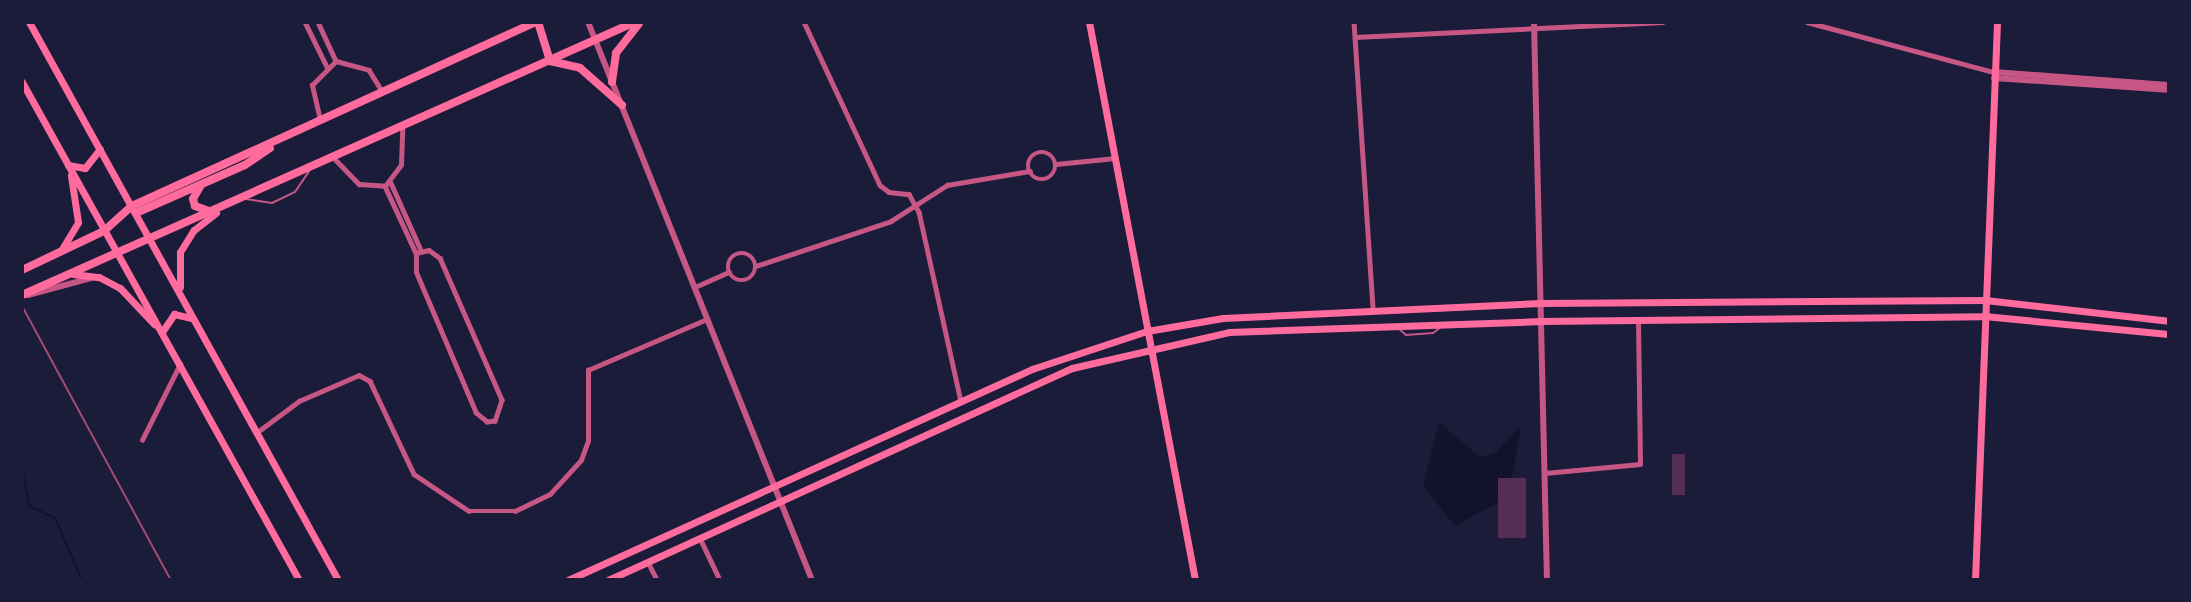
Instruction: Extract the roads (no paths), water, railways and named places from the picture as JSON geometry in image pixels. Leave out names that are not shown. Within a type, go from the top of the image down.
[{"type":"highway","points":[[22,270],[104,231],[134,210],[288,135],[537,22],[550,61]]},
{"type":"highway","points":[[22,296],[116,250],[151,242],[635,22]]},
{"type":"highway","points":[[612,82],[616,53],[640,22]]},
{"type":"highway","points":[[550,61],[580,68],[622,105]]},
{"type":"highway","points":[[134,210],[245,165],[288,135]]},
{"type":"highway","points":[[202,184],[193,200],[195,206],[216,213]]},
{"type":"main road","points":[[29,22],[338,579]]},
{"type":"main road","points":[[1089,22],[1195,579]]},
{"type":"main road","points":[[1975,579],[1997,22]]},
{"type":"main road","points":[[22,81],[299,579]]},
{"type":"main road","points":[[68,165],[85,168],[100,149]]},
{"type":"main road","points":[[58,253],[78,222],[68,165]]},
{"type":"main road","points":[[194,319],[177,281],[177,262],[188,238],[216,213]]},
{"type":"main road","points":[[65,274],[99,277],[120,288],[162,332]]},
{"type":"main road","points":[[568,579],[960,402],[1082,350],[1147,331],[1223,318],[1373,309],[1540,303],[1985,300],[2169,321]]},
{"type":"main road","points":[[162,332],[174,314],[185,313],[194,319]]},
{"type":"main road","points":[[608,579],[1072,368],[1150,347],[1229,332],[1541,321],[1984,316],[2169,334]]},
{"type":"street","points":[[305,22],[327,67]]},
{"type":"street","points":[[318,22],[336,61]]},
{"type":"street","points":[[588,22],[812,579]]},
{"type":"street","points":[[804,22],[880,185],[889,192],[909,194],[914,203],[960,402]]},
{"type":"street","points":[[1354,22],[1373,309]]},
{"type":"street","points":[[1355,37],[1534,25],[1664,22]]},
{"type":"street","points":[[1807,22],[1994,75],[2169,90]]},
{"type":"street","points":[[1534,25],[1548,579]]},
{"type":"street","points":[[320,121],[312,85],[327,67],[336,61],[369,70],[383,92]]},
{"type":"street","points":[[1994,75],[2169,85]]},
{"type":"street","points":[[335,159],[359,184],[385,186],[391,183],[401,165],[402,128]]},
{"type":"street","points":[[1030,171],[1031,157],[1039,152],[1048,153],[1056,165]]},
{"type":"street","points":[[729,272],[743,281],[756,266],[891,221],[914,203],[947,185],[1030,171],[1044,179],[1056,165],[1114,158]]},
{"type":"street","points":[[385,186],[418,251],[440,258],[497,389],[503,407],[495,421],[487,422],[476,413],[416,272],[418,251],[391,183]]},
{"type":"street","points":[[729,272],[731,259],[738,254],[748,255],[756,266]]},
{"type":"street","points":[[695,287],[729,272]]},
{"type":"street","points":[[22,296],[99,277]]},
{"type":"street","points":[[256,433],[299,401],[360,375],[370,381],[414,474],[469,511],[515,511],[550,494],[581,460],[588,441],[588,370],[707,319]]},
{"type":"street","points":[[1545,473],[1640,464],[1638,320]]},
{"type":"street","points":[[142,440],[180,364]]},
{"type":"street","points":[[700,538],[720,579]]},
{"type":"street","points":[[648,562],[657,579]]},
{"type":"lane","points":[[246,199],[272,203],[295,192],[310,170]]},
{"type":"waterway","points":[[22,469],[29,506],[55,518],[82,580]]},
{"type":"railway","points":[[22,306],[171,580]]}]
